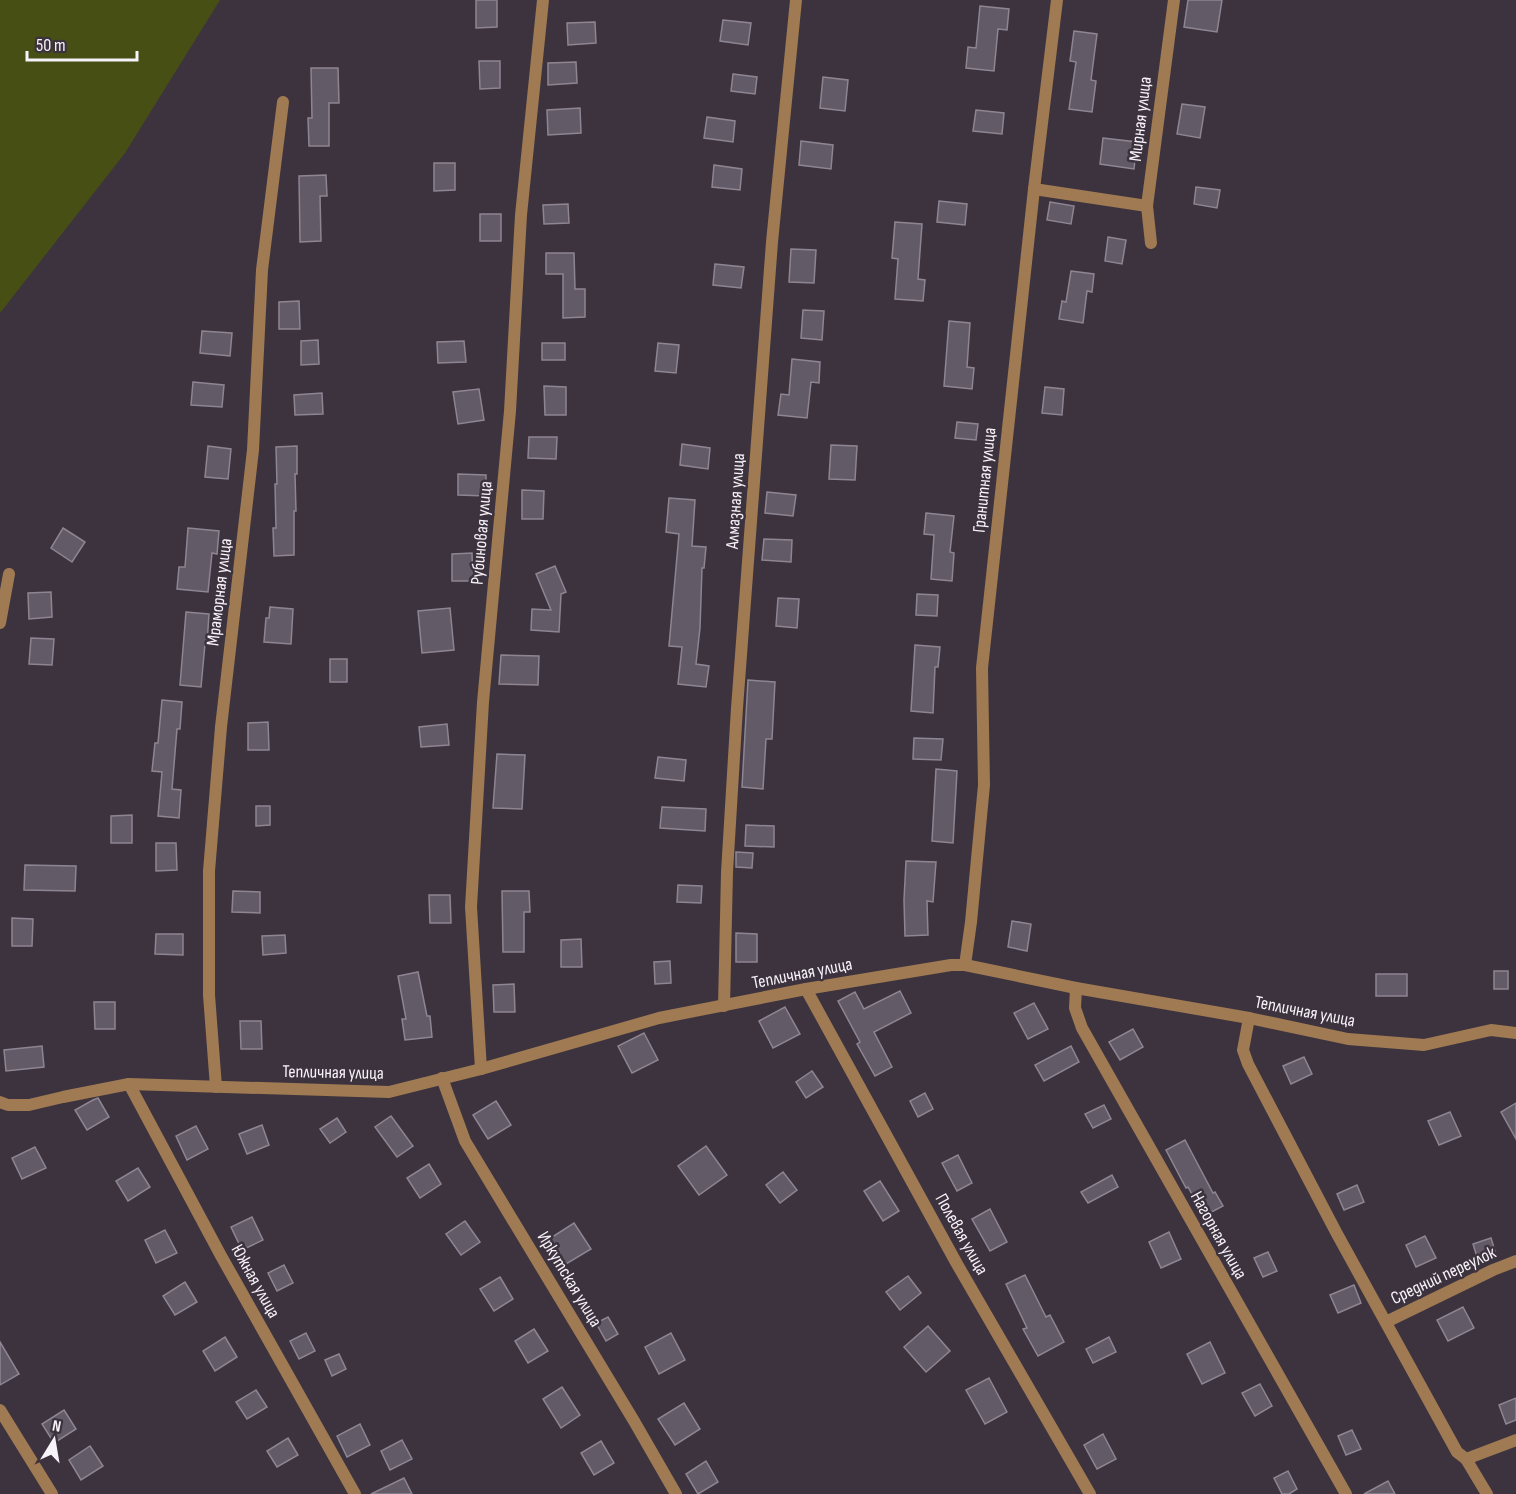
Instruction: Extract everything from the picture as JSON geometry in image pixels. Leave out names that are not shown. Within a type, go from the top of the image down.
[{"type":"street","name":"Рубиновая улица","points":[[481,1069],[471,907],[483,702],[510,411],[521,215],[543,0]]},
{"type":"street","name":"Алмазная улица","points":[[724,1006],[727,872],[737,708],[772,242],[796,0]]},
{"type":"street","name":"Гранитная улица","points":[[965,965],[984,785],[982,668],[1057,0]]},
{"type":"street","name":"Мирная улица","points":[[1151,243],[1147,206],[1174,0]]},
{"type":"street","name":"Мраморная улица","points":[[216,1087],[209,995],[209,871],[221,726],[253,450],[262,270],[283,102]]},
{"type":"street","points":[[1034,189],[1147,206]]},
{"type":"street","points":[[0,623],[9,574]]},
{"type":"street","name":"Тепличная улица","points":[[0,1102],[8,1105],[29,1105],[129,1084],[389,1092],[481,1069],[659,1018],[951,964],[1249,1018],[1348,1039],[1424,1045],[1491,1030],[1516,1033]]},
{"type":"street","name":"Нагорная улица","points":[[1076,988],[1076,1008],[1082,1028],[1346,1494]]},
{"type":"street","name":"Полевая улица","points":[[806,989],[957,1264],[1090,1494]]},
{"type":"street","points":[[1249,1018],[1243,1050],[1248,1064],[1336,1232],[1457,1452],[1466,1459],[1487,1494]]},
{"type":"street","name":"Иркутская улица","points":[[442,1078],[465,1141],[676,1494]]},
{"type":"street","name":"Южная улица","points":[[129,1084],[220,1254],[355,1494]]},
{"type":"street","name":"Средний переулок","points":[[1386,1322],[1516,1261]]},
{"type":"street","points":[[0,1410],[52,1494]]},
{"type":"street","points":[[1466,1459],[1516,1440]]},
{"type":"green space","points":[[0,0],[220,0],[125,153],[0,313]]},
{"type":"building","points":[[476,0],[497,0],[497,27],[476,28]]},
{"type":"building","points":[[1188,0],[1222,0],[1217,32],[1184,27]]},
{"type":"building","points":[[980,6],[1009,9],[1007,30],[998,29],[994,71],[966,68],[968,47],[976,48]]},
{"type":"building","points":[[723,20],[751,23],[748,45],[720,41]]},
{"type":"building","points":[[595,22],[596,43],[568,45],[567,23]]},
{"type":"building","points":[[1074,31],[1097,34],[1091,80],[1096,81],[1092,112],[1069,109],[1076,62],[1070,61]]},
{"type":"building","points":[[479,61],[500,61],[500,88],[480,89]]},
{"type":"building","points":[[576,62],[577,83],[548,85],[548,63]]},
{"type":"building","points":[[311,68],[338,68],[339,103],[329,103],[329,146],[309,146],[308,118],[312,118]]},
{"type":"building","points":[[733,74],[757,77],[755,94],[731,91]]},
{"type":"building","points":[[823,77],[848,80],[845,111],[820,108]]},
{"type":"building","points":[[1182,104],[1205,107],[1200,138],[1177,134]]},
{"type":"building","points":[[580,108],[581,133],[548,135],[547,110]]},
{"type":"building","points":[[976,110],[1004,113],[1002,134],[973,131]]},
{"type":"building","points":[[707,117],[735,121],[733,142],[704,138]]},
{"type":"building","points":[[1103,138],[1137,142],[1134,169],[1100,164]]},
{"type":"building","points":[[801,141],[833,145],[831,169],[799,165]]},
{"type":"building","points":[[434,163],[455,163],[455,190],[434,191]]},
{"type":"building","points":[[714,165],[742,169],[740,190],[712,187]]},
{"type":"building","points":[[326,175],[327,196],[320,196],[321,241],[300,242],[299,176]]},
{"type":"building","points":[[1196,187],[1220,190],[1217,208],[1194,204]]},
{"type":"building","points":[[939,201],[967,204],[965,225],[937,222]]},
{"type":"building","points":[[1050,202],[1074,206],[1071,224],[1047,220]]},
{"type":"building","points":[[568,204],[569,223],[544,224],[543,205]]},
{"type":"building","points":[[480,214],[501,214],[501,241],[480,241]]},
{"type":"building","points":[[895,222],[922,224],[918,279],[925,280],[923,301],[895,299],[898,259],[892,258]]},
{"type":"building","points":[[1108,237],[1126,240],[1122,264],[1105,261]]},
{"type":"building","points":[[791,249],[816,250],[814,283],[789,282]]},
{"type":"building","points":[[546,253],[574,253],[575,289],[585,289],[585,317],[563,318],[563,274],[546,274]]},
{"type":"building","points":[[715,264],[744,267],[741,288],[713,285]]},
{"type":"building","points":[[1071,271],[1094,274],[1092,292],[1087,291],[1083,323],[1059,319],[1062,301],[1066,302]]},
{"type":"building","points":[[299,301],[300,329],[279,329],[279,302]]},
{"type":"building","points":[[803,310],[824,311],[822,340],[801,338]]},
{"type":"building","points":[[949,321],[970,323],[967,367],[974,368],[972,389],[944,386]]},
{"type":"building","points":[[202,331],[232,333],[230,356],[200,353]]},
{"type":"building","points":[[318,340],[319,364],[301,365],[301,341]]},
{"type":"building","points":[[464,341],[466,362],[438,363],[437,342]]},
{"type":"building","points":[[542,343],[565,343],[565,360],[542,360]]},
{"type":"building","points":[[658,343],[679,345],[676,373],[655,371]]},
{"type":"building","points":[[792,359],[820,362],[819,383],[811,382],[807,418],[778,415],[781,394],[789,395]]},
{"type":"building","points":[[193,382],[224,385],[222,407],[191,405]]},
{"type":"building","points":[[544,386],[566,387],[566,415],[545,415]]},
{"type":"building","points":[[1045,387],[1064,389],[1062,415],[1042,413]]},
{"type":"building","points":[[479,389],[484,420],[458,424],[453,392]]},
{"type":"building","points":[[322,393],[323,414],[295,415],[294,395]]},
{"type":"building","points":[[957,422],[978,424],[976,440],[955,438]]},
{"type":"building","points":[[529,437],[557,437],[556,459],[528,458]]},
{"type":"building","points":[[682,444],[710,448],[708,469],[680,465]]},
{"type":"building","points":[[831,445],[857,446],[855,480],[829,479]]},
{"type":"building","points":[[208,446],[231,449],[228,479],[205,477]]},
{"type":"building","points":[[297,446],[294,555],[274,556],[276,447]]},
{"type":"building","points":[[458,474],[486,475],[486,496],[458,495]]},
{"type":"building","points":[[522,490],[544,491],[543,519],[522,519]]},
{"type":"building","points":[[767,492],[796,495],[793,516],[765,513]]},
{"type":"building","points":[[669,498],[695,500],[692,546],[706,547],[704,568],[702,568],[696,664],[709,666],[706,687],[678,684],[682,647],[669,646],[679,534],[666,532]]},
{"type":"building","points":[[926,513],[954,516],[950,552],[954,553],[952,581],[931,579],[934,535],[924,534]]},
{"type":"building","points":[[63,528],[85,542],[72,562],[51,548]]},
{"type":"building","points":[[188,528],[219,531],[217,554],[212,553],[208,592],[177,589],[179,567],[185,567]]},
{"type":"building","points":[[764,539],[792,540],[791,562],[762,560]]},
{"type":"building","points":[[472,553],[473,581],[452,581],[452,554]]},
{"type":"building","points":[[555,566],[566,592],[561,594],[559,632],[531,630],[532,609],[551,610],[536,574]]},
{"type":"building","points":[[51,592],[52,617],[29,619],[28,593]]},
{"type":"building","points":[[917,594],[938,595],[937,616],[916,615]]},
{"type":"building","points":[[778,598],[799,599],[797,628],[776,626]]},
{"type":"building","points":[[270,607],[293,609],[291,644],[264,642],[266,618],[269,618]]},
{"type":"building","points":[[450,608],[454,650],[422,653],[418,611]]},
{"type":"building","points":[[186,612],[209,614],[201,687],[180,685]]},
{"type":"building","points":[[31,638],[54,639],[52,665],[29,664]]},
{"type":"building","points":[[915,645],[940,647],[938,667],[935,667],[933,713],[911,711]]},
{"type":"building","points":[[501,655],[539,656],[538,685],[499,684]]},
{"type":"building","points":[[330,659],[347,659],[347,682],[330,682]]},
{"type":"building","points":[[748,680],[775,682],[772,739],[766,739],[763,789],[742,787]]},
{"type":"building","points":[[162,700],[182,702],[180,729],[177,729],[172,789],[181,790],[179,818],[158,816],[162,772],[152,771],[155,743],[158,743]]},
{"type":"building","points":[[268,722],[269,750],[248,750],[248,723]]},
{"type":"building","points":[[447,724],[449,745],[421,747],[419,727]]},
{"type":"building","points":[[914,738],[943,739],[941,760],[913,759]]},
{"type":"building","points":[[497,754],[525,755],[522,809],[493,808]]},
{"type":"building","points":[[658,757],[686,760],[684,781],[655,778]]},
{"type":"building","points":[[936,769],[957,771],[953,843],[932,841]]},
{"type":"building","points":[[256,806],[270,806],[270,825],[256,826]]},
{"type":"building","points":[[662,807],[706,809],[705,831],[660,828]]},
{"type":"building","points":[[132,815],[132,843],[111,843],[111,816]]},
{"type":"building","points":[[746,825],[774,826],[774,847],[745,846]]},
{"type":"building","points":[[156,843],[176,843],[177,870],[156,871]]},
{"type":"building","points":[[736,852],[753,853],[752,868],[736,867]]},
{"type":"building","points":[[906,861],[936,862],[933,902],[927,901],[928,935],[905,936]]},
{"type":"building","points":[[25,865],[76,866],[75,891],[24,890]]},
{"type":"building","points":[[678,885],[702,886],[701,903],[677,902]]},
{"type":"building","points":[[233,891],[260,892],[260,913],[232,912]]},
{"type":"building","points":[[502,891],[529,891],[530,912],[524,912],[524,952],[503,952]]},
{"type":"building","points":[[429,895],[450,895],[451,923],[430,923]]},
{"type":"building","points":[[12,918],[33,919],[32,946],[12,946]]},
{"type":"building","points":[[1012,921],[1031,924],[1027,951],[1008,947]]},
{"type":"building","points":[[736,933],[757,934],[757,962],[736,962]]},
{"type":"building","points":[[156,934],[183,934],[183,955],[155,954]]},
{"type":"building","points":[[285,935],[286,953],[263,955],[262,936]]},
{"type":"building","points":[[581,939],[582,967],[561,967],[561,940]]},
{"type":"building","points":[[670,961],[671,983],[655,984],[654,962]]},
{"type":"building","points":[[1494,971],[1508,971],[1508,989],[1494,989]]},
{"type":"building","points":[[418,972],[427,1016],[430,1016],[432,1037],[405,1040],[402,1019],[406,1019],[398,976]]},
{"type":"building","points":[[1376,974],[1407,974],[1407,996],[1376,996]]},
{"type":"building","points":[[514,984],[515,1012],[494,1012],[493,985]]},
{"type":"building","points":[[900,991],[911,1013],[874,1032],[892,1067],[875,1076],[857,1044],[860,1042],[838,1001],[855,992],[864,1009]]},
{"type":"building","points":[[94,1002],[115,1002],[115,1029],[95,1029]]},
{"type":"building","points":[[1034,1003],[1048,1029],[1028,1039],[1014,1013]]},
{"type":"building","points":[[785,1007],[800,1034],[773,1048],[759,1021]]},
{"type":"building","points":[[240,1021],[261,1021],[262,1049],[241,1049]]},
{"type":"building","points":[[1133,1029],[1143,1047],[1120,1060],[1109,1042]]},
{"type":"building","points":[[644,1033],[658,1060],[632,1073],[618,1046]]},
{"type":"building","points":[[42,1046],[44,1067],[6,1071],[4,1050]]},
{"type":"building","points":[[1071,1046],[1079,1062],[1044,1081],[1035,1065]]},
{"type":"building","points":[[1304,1057],[1312,1074],[1291,1084],[1283,1066]]},
{"type":"building","points":[[812,1071],[823,1087],[806,1098],[796,1082]]},
{"type":"building","points":[[925,1093],[933,1109],[918,1117],[910,1101]]},
{"type":"building","points":[[98,1098],[109,1117],[87,1130],[75,1110]]},
{"type":"building","points":[[496,1101],[511,1125],[488,1139],[473,1115]]},
{"type":"building","points":[[1516,1103],[1516,1139],[1501,1112]]},
{"type":"building","points":[[1104,1105],[1111,1119],[1093,1128],[1085,1114]]},
{"type":"building","points":[[1450,1112],[1461,1136],[1439,1145],[1428,1121]]},
{"type":"building","points":[[391,1116],[413,1146],[397,1157],[375,1127]]},
{"type":"building","points":[[337,1118],[346,1132],[330,1143],[320,1129]]},
{"type":"building","points":[[262,1125],[269,1145],[247,1154],[239,1134]]},
{"type":"building","points":[[196,1126],[208,1149],[187,1160],[176,1136]]},
{"type":"building","points":[[1185,1140],[1213,1193],[1215,1192],[1223,1206],[1204,1216],[1166,1150]]},
{"type":"building","points":[[706,1146],[727,1175],[699,1195],[678,1166]]},
{"type":"building","points":[[35,1147],[46,1168],[22,1179],[12,1158]]},
{"type":"building","points":[[958,1155],[972,1183],[957,1191],[942,1163]]},
{"type":"building","points":[[429,1164],[441,1184],[420,1198],[407,1178]]},
{"type":"building","points":[[138,1168],[150,1187],[128,1201],[116,1181]]},
{"type":"building","points":[[783,1172],[797,1190],[780,1203],[766,1185]]},
{"type":"building","points":[[1112,1175],[1118,1187],[1088,1203],[1081,1192]]},
{"type":"building","points":[[880,1181],[899,1211],[883,1221],[864,1191]]},
{"type":"building","points":[[1357,1185],[1364,1202],[1344,1210],[1337,1194]]},
{"type":"building","points":[[990,1209],[1007,1242],[990,1251],[972,1219]]},
{"type":"building","points":[[252,1217],[263,1240],[242,1250],[231,1227]]},
{"type":"building","points":[[465,1221],[480,1242],[461,1255],[446,1234]]},
{"type":"building","points":[[574,1223],[591,1249],[566,1264],[549,1239]]},
{"type":"building","points":[[165,1230],[177,1253],[156,1263],[145,1240]]},
{"type":"building","points":[[1169,1232],[1181,1259],[1161,1268],[1149,1242]]},
{"type":"building","points":[[1425,1236],[1436,1258],[1416,1267],[1406,1245]]},
{"type":"building","points":[[1491,1238],[1495,1251],[1477,1257],[1473,1244]]},
{"type":"building","points":[[1268,1252],[1277,1271],[1263,1277],[1254,1258]]},
{"type":"building","points":[[284,1265],[293,1283],[277,1291],[268,1273]]},
{"type":"building","points":[[1025,1275],[1046,1317],[1050,1315],[1064,1342],[1038,1356],[1023,1329],[1027,1328],[1006,1284]]},
{"type":"building","points":[[908,1276],[921,1293],[900,1310],[886,1292]]},
{"type":"building","points":[[500,1277],[513,1299],[494,1311],[480,1289]]},
{"type":"building","points":[[185,1282],[197,1302],[175,1315],[163,1296]]},
{"type":"building","points":[[1354,1285],[1361,1303],[1338,1313],[1330,1295]]},
{"type":"building","points":[[1463,1307],[1474,1328],[1448,1341],[1437,1320]]},
{"type":"building","points":[[608,1317],[618,1334],[606,1341],[596,1323]]},
{"type":"building","points":[[928,1326],[950,1351],[926,1372],[904,1347]]},
{"type":"building","points":[[534,1329],[548,1351],[528,1363],[515,1341]]},
{"type":"building","points":[[306,1333],[315,1351],[299,1359],[290,1341]]},
{"type":"building","points":[[671,1333],[685,1360],[659,1374],[645,1347]]},
{"type":"building","points":[[225,1337],[237,1357],[215,1371],[203,1351]]},
{"type":"building","points":[[1109,1337],[1116,1352],[1093,1363],[1086,1349]]},
{"type":"building","points":[[0,1342],[19,1374],[0,1385]]},
{"type":"building","points":[[1210,1342],[1225,1373],[1202,1384],[1187,1354]]},
{"type":"building","points":[[339,1354],[346,1369],[332,1376],[325,1360]]},
{"type":"building","points":[[989,1378],[1007,1412],[985,1424],[966,1390]]},
{"type":"building","points":[[1260,1384],[1272,1406],[1255,1416],[1242,1393]]},
{"type":"building","points":[[562,1387],[580,1415],[561,1428],[543,1399]]},
{"type":"building","points":[[256,1390],[267,1407],[247,1419],[236,1402]]},
{"type":"building","points":[[1516,1398],[1516,1420],[1506,1424],[1499,1405]]},
{"type":"building","points":[[684,1403],[700,1429],[675,1445],[658,1419]]},
{"type":"building","points":[[64,1410],[76,1429],[54,1443],[42,1424]]},
{"type":"building","points":[[360,1424],[370,1445],[347,1457],[337,1436]]},
{"type":"building","points":[[1352,1430],[1361,1449],[1346,1455],[1338,1436]]},
{"type":"building","points":[[1103,1434],[1116,1459],[1097,1469],[1084,1445]]},
{"type":"building","points":[[288,1438],[298,1455],[277,1467],[267,1451]]},
{"type":"building","points":[[402,1440],[412,1459],[390,1470],[381,1451]]},
{"type":"building","points":[[601,1441],[614,1463],[594,1475],[581,1453]]},
{"type":"building","points":[[90,1446],[103,1466],[81,1480],[69,1460]]},
{"type":"building","points":[[706,1461],[718,1482],[698,1494],[686,1474]]},
{"type":"building","points":[[1288,1471],[1297,1489],[1289,1494],[1282,1494],[1274,1478]]},
{"type":"building","points":[[404,1478],[412,1494],[371,1494]]},
{"type":"building","points":[[1388,1481],[1395,1494],[1364,1494]]}]
